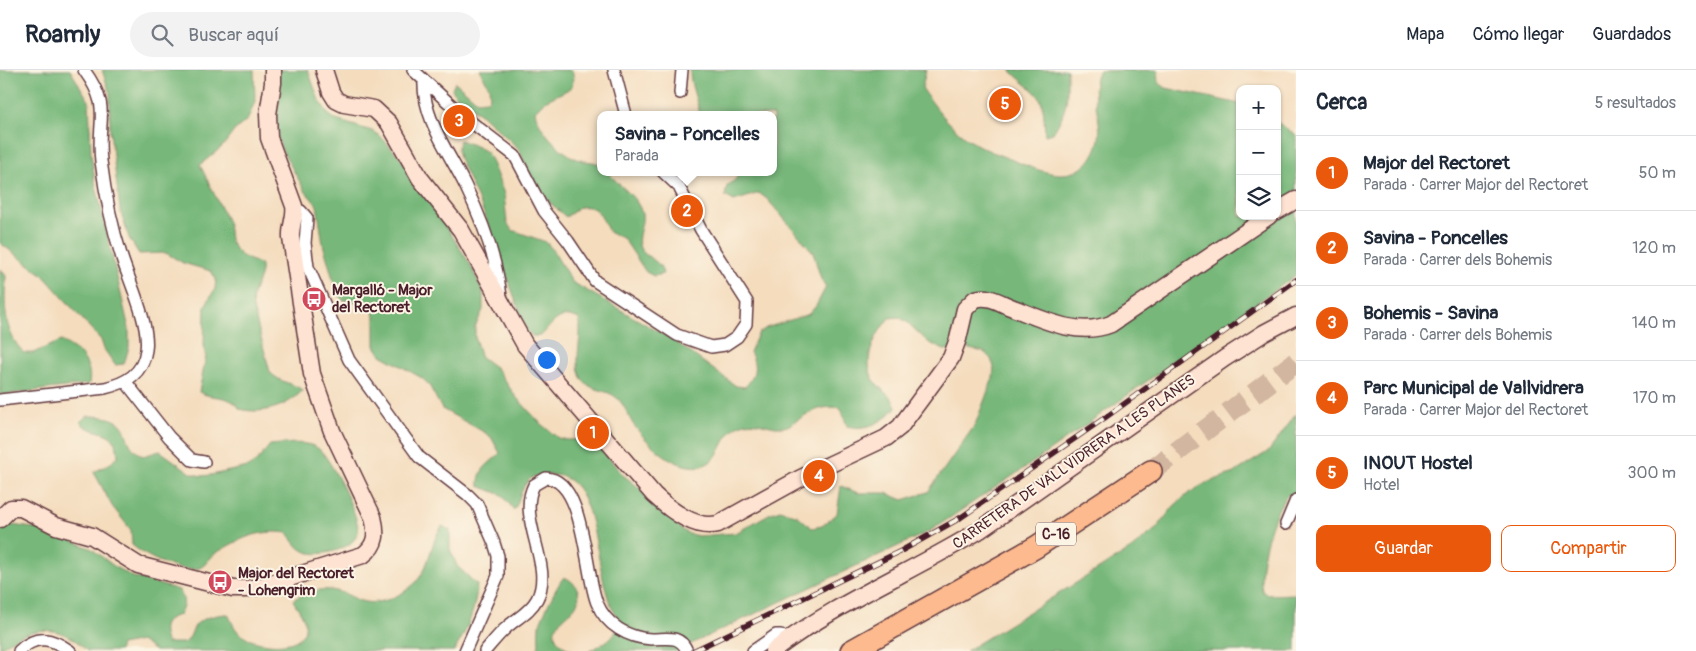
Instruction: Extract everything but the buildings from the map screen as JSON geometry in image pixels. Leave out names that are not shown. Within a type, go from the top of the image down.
[{"type":"highway","name":"C-16","points":[[851,651],[1036,547],[1151,471]]},
{"type":"street","points":[[0,400],[105,388],[130,378],[145,357],[146,336],[118,245],[101,162],[102,111],[100,98],[84,70]]},
{"type":"street","points":[[0,519],[11,508],[21,508],[56,526],[98,539],[138,565],[238,589],[270,584],[363,555],[371,548],[376,533],[373,517],[332,431],[309,362],[291,238],[290,227],[295,210],[269,138],[268,114],[273,70]]},
{"type":"street","points":[[324,70],[331,92],[336,100],[344,104],[374,109],[389,123],[420,178],[462,230],[501,298],[511,323],[525,345],[654,495],[695,522],[712,525],[801,478],[886,438],[900,427],[951,358],[958,340],[965,309],[975,298],[990,298],[1038,318],[1079,330],[1098,329],[1111,324],[1263,220]]},
{"type":"street","points":[[413,70],[462,115],[516,156],[544,211],[568,241],[595,281],[677,335],[703,346],[718,347],[731,341],[742,331],[748,317],[748,302],[701,230],[674,181],[668,176]]},
{"type":"street","points":[[614,70],[625,111]]},
{"type":"street","points":[[680,93],[682,70]]},
{"type":"street","points":[[424,80],[426,108],[472,201],[498,272],[501,298]]},
{"type":"street","points":[[1281,209],[1296,200]]},
{"type":"street","points":[[295,210],[300,211],[307,218],[305,243],[308,266],[349,360],[419,457],[468,495],[485,517],[498,556],[499,570],[496,582],[464,651]]},
{"type":"street","name":"CARRETERA DE VALLVIDRERA A LES PLANES","points":[[780,646],[819,618],[947,551],[980,530],[1218,363],[1264,333],[1296,316]]},
{"type":"street","points":[[130,378],[169,437],[192,460],[204,462]]},
{"type":"street","points":[[485,651],[507,627],[532,606],[540,589],[542,573],[534,537],[530,501],[534,485],[546,478],[559,482],[572,500],[593,591],[605,618],[612,626],[629,634],[650,639],[672,637],[685,647]]},
{"type":"street","points":[[1286,524],[1296,500]]},
{"type":"street","points":[[752,651],[776,634],[782,635],[780,646]]},
{"type":"street","points":[[19,651],[24,646],[41,638],[57,642],[70,651]]},
{"type":"green space","points":[[0,70],[70,70],[89,101],[91,154],[95,182],[129,329],[129,347],[124,364],[115,365],[104,349],[101,340],[42,274],[0,243]]},
{"type":"green space","points":[[102,70],[254,70],[255,101],[248,119],[234,131],[223,146],[200,165],[228,222],[230,240],[235,249],[242,256],[261,265],[260,276],[253,295],[253,308],[270,372],[277,378],[303,390],[290,401],[274,408],[248,411],[240,409],[236,404],[226,399],[199,392],[206,356],[204,346],[205,306],[215,289],[216,279],[211,271],[183,263],[166,253],[139,254],[129,238],[120,210],[110,131],[110,93]]},
{"type":"green space","points":[[278,70],[308,70],[318,98],[328,114],[336,120],[372,131],[380,136],[400,157],[470,264],[483,292],[483,310],[475,327],[475,337],[480,356],[496,368],[516,397],[542,425],[558,438],[568,440],[588,439],[596,443],[623,475],[662,506],[681,529],[689,534],[699,536],[736,533],[769,514],[780,510],[798,516],[812,528],[822,526],[837,514],[841,486],[858,493],[886,493],[903,500],[928,492],[975,425],[993,378],[994,367],[991,359],[984,352],[965,348],[944,350],[928,342],[899,317],[889,318],[874,341],[869,359],[869,368],[872,376],[888,394],[896,407],[886,417],[868,426],[847,426],[841,408],[830,407],[814,411],[784,427],[749,422],[732,430],[718,454],[708,463],[701,466],[681,464],[662,454],[646,439],[633,424],[617,398],[592,387],[583,380],[578,368],[579,319],[567,316],[557,319],[541,336],[532,336],[526,329],[482,208],[459,158],[457,149],[460,140],[486,152],[491,160],[504,194],[507,223],[512,230],[546,242],[572,282],[673,340],[736,386],[745,387],[753,375],[754,361],[750,352],[758,334],[766,328],[809,314],[816,306],[826,287],[821,279],[813,252],[767,199],[759,193],[734,201],[725,196],[727,186],[738,176],[777,176],[777,111],[699,111],[691,82],[690,70],[926,70],[922,88],[942,114],[965,137],[987,150],[1022,164],[1058,174],[1079,170],[1088,162],[1096,149],[1100,129],[1094,90],[1095,80],[1099,71],[1158,70],[1159,83],[1166,88],[1236,103],[1236,220],[1281,220],[1281,125],[1296,135],[1296,275],[1035,461],[930,531],[676,651],[589,651],[604,643],[613,635],[619,626],[620,620],[611,604],[604,584],[589,512],[580,492],[568,479],[551,475],[536,476],[526,483],[514,510],[502,495],[479,486],[482,471],[500,453],[491,437],[442,409],[429,385],[422,378],[381,355],[375,346],[375,316],[370,307],[362,303],[343,300],[337,293],[323,244],[317,205],[305,191],[282,150],[276,133]]},
{"type":"green space","points":[[480,70],[572,70],[574,78],[571,88],[545,101],[535,111],[540,125],[551,139],[570,156],[583,161],[597,163],[597,176],[611,176],[632,196],[642,214],[638,240],[640,248],[660,266],[663,274],[654,276],[646,272],[623,238],[610,233],[596,210],[580,207],[566,217],[548,201],[531,176],[518,148],[482,115],[458,99],[452,89],[455,82],[477,101],[487,100],[490,97],[489,87]]},
{"type":"green space","points":[[1010,70],[1067,70],[1066,103],[1053,133],[1045,135],[1043,109],[1039,97]]},
{"type":"green space","points":[[0,268],[6,276],[6,317],[17,345],[24,353],[33,353],[61,341],[67,344],[86,363],[90,376],[89,384],[0,395]]},
{"type":"green space","points":[[1296,414],[1296,495],[1288,495],[1276,513],[1267,540],[1261,581],[1262,591],[1267,595],[1296,594],[1296,651],[966,651],[1131,549],[1156,529],[1174,506],[1189,493],[1206,483],[1234,473],[1269,451]]},
{"type":"green space","points":[[87,416],[115,420],[125,430],[135,450],[143,456],[160,451],[191,473],[201,476],[248,467],[257,461],[270,445],[295,443],[314,446],[319,449],[330,464],[349,501],[357,524],[358,531],[356,537],[352,542],[339,549],[316,554],[306,552],[300,548],[288,533],[268,532],[250,536],[234,543],[216,553],[199,568],[182,569],[154,559],[132,545],[131,530],[112,506],[94,472],[111,463],[118,456],[116,446],[109,436],[92,430],[80,422]]},
{"type":"green space","points":[[12,525],[47,530],[92,549],[115,567],[133,577],[179,590],[183,605],[179,615],[170,619],[165,625],[164,633],[167,643],[185,643],[197,623],[214,616],[228,614],[238,632],[249,639],[267,644],[287,644],[295,641],[302,636],[305,625],[293,600],[306,593],[320,590],[334,590],[365,602],[379,602],[393,598],[417,581],[425,568],[442,526],[450,530],[450,549],[457,566],[477,585],[475,603],[463,636],[454,651],[155,651],[141,641],[121,645],[119,651],[87,651],[66,635],[45,630],[22,635],[0,648],[0,528]]},
{"type":"green space","points":[[564,577],[576,586],[579,594],[574,608],[559,623],[555,632],[561,644],[576,651],[533,651],[539,647],[539,627],[543,616]]},
{"type":"tunnel","points":[[1151,471],[1296,362]]},
{"type":"railway","points":[[693,651],[901,551],[960,518],[1106,417],[1296,280]]},
{"type":"place","name":"INOUT Hostel","points":[[1005,104]]},
{"type":"place","name":"Bohemis - Savina","points":[[459,121]]},
{"type":"place","name":"Savina - Poncelles","points":[[687,211]]},
{"type":"place","name":"Margalló - Major del Rectoret","points":[[314,299]]},
{"type":"place","name":"Major del Rectoret","points":[[593,433]]},
{"type":"place","name":"Parc Municipal de Vallvidrera","points":[[819,476]]},
{"type":"place","name":"Major del Rectoret - Lohengrim","points":[[220,582]]}]
